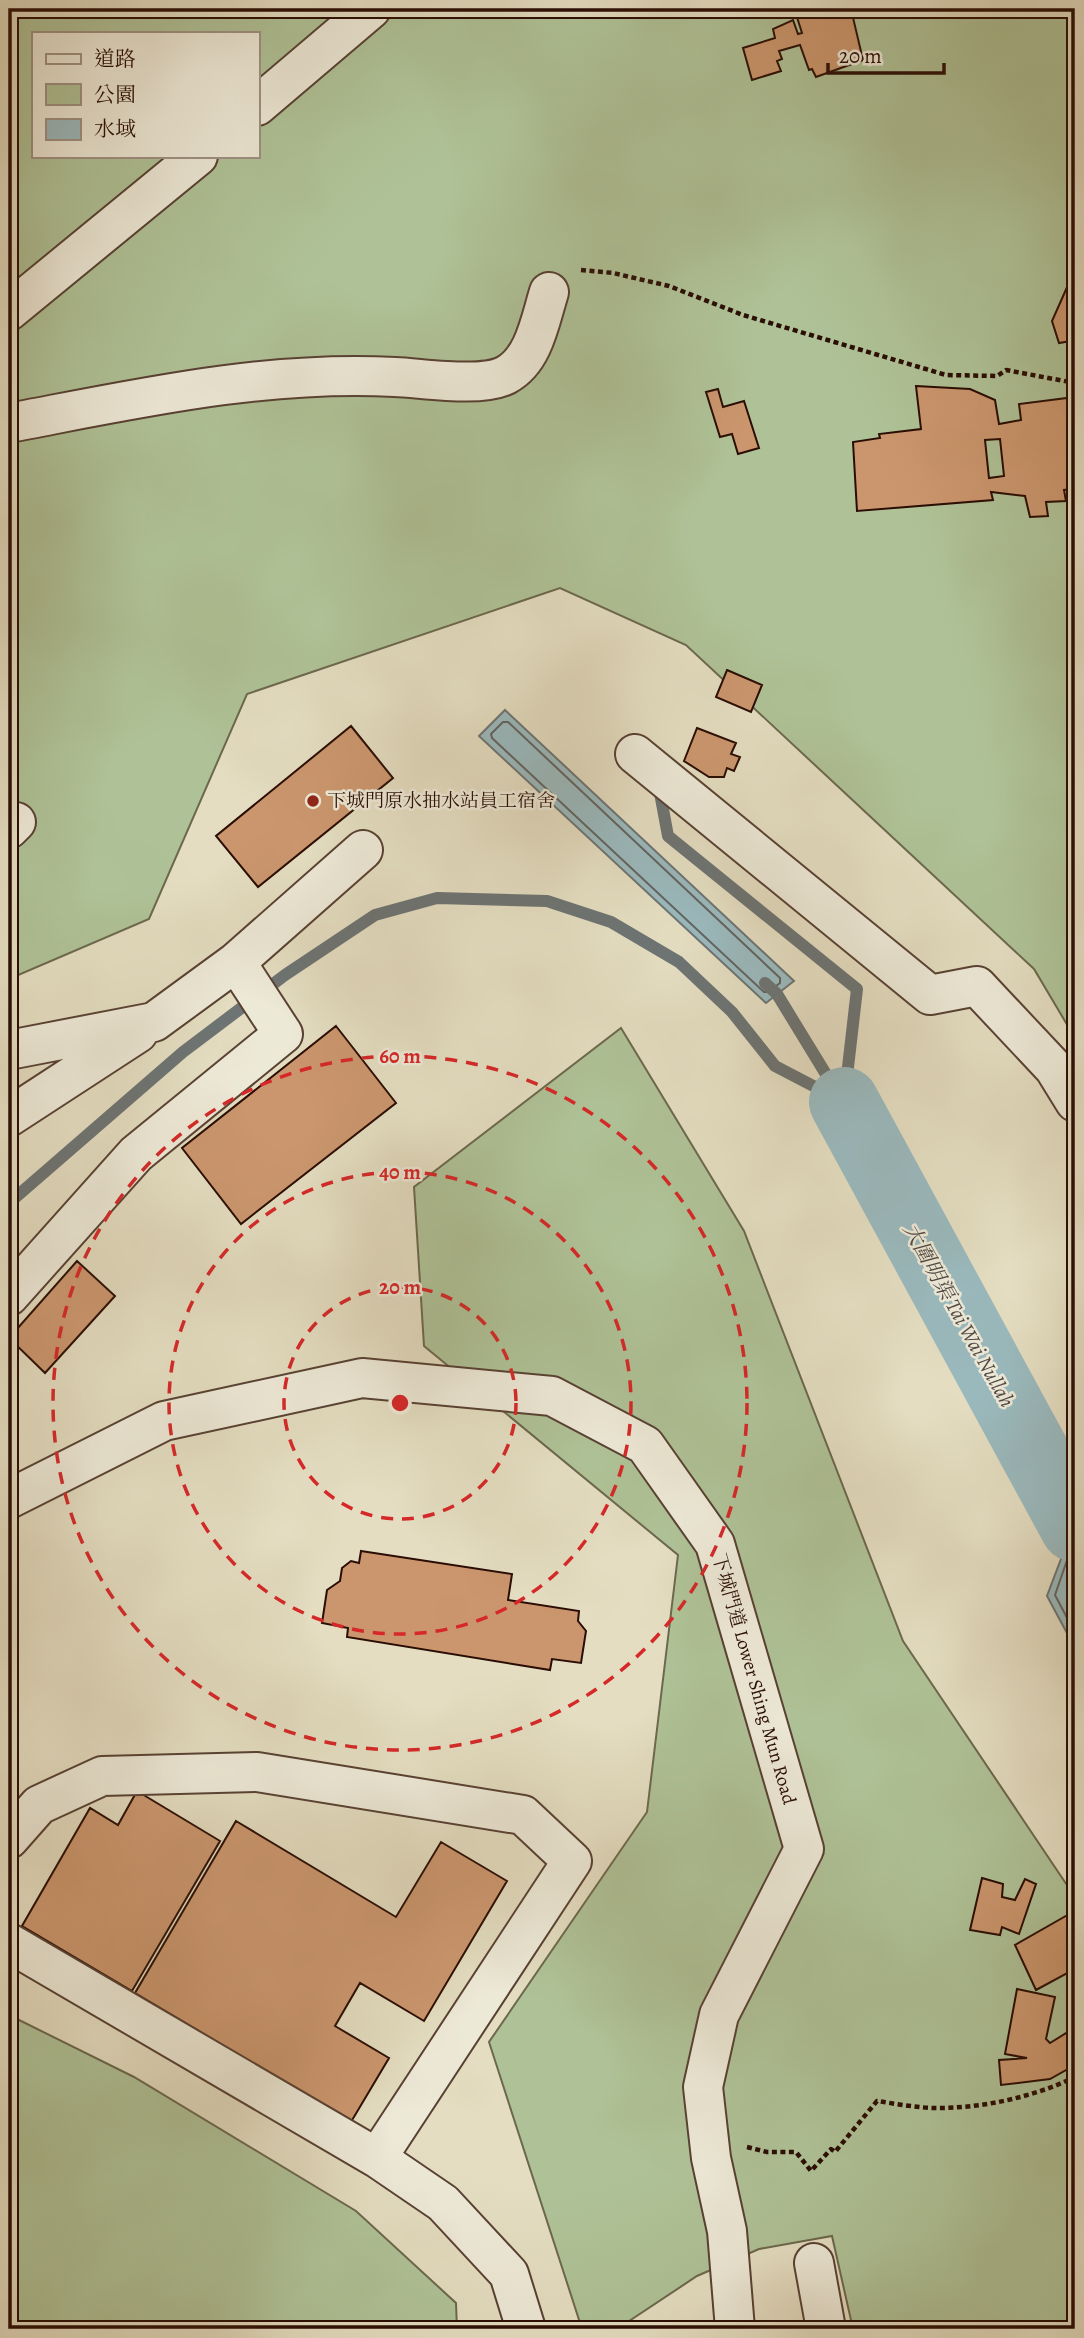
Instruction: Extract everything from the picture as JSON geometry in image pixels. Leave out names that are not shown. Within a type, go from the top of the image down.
[{"type":"street","points":[[259,104],[371,9]]},
{"type":"street","points":[[9,311],[196,158]]},
{"type":"street","points":[[9,423],[217,385],[285,378],[382,376],[498,379],[517,368],[527,354],[535,339],[549,292]]},
{"type":"street","points":[[635,754],[930,995],[977,986],[1054,1068],[1075,1102]]},
{"type":"street","points":[[9,1117],[154,1022],[236,962],[363,850]]},
{"type":"street","points":[[9,1296],[136,1154],[284,1034],[236,962]]},
{"type":"street","points":[[9,1050],[154,1022]]},
{"type":"street","name":"下城門道 Lower Shing Mun Road","points":[[9,1499],[164,1421],[362,1378],[552,1396],[645,1445],[715,1544],[804,1849],[719,2015],[703,2087],[711,2158],[727,2231],[735,2329]]},
{"type":"street","points":[[9,1839],[38,1805],[103,1776],[257,1772],[523,1815],[572,1861],[377,2158]]},
{"type":"street","points":[[9,1943],[377,2158],[443,2203],[509,2274],[526,2329]]},
{"type":"street","points":[[814,2263],[826,2329]]},
{"type":"path","points":[[549,292],[580,271],[613,272],[669,286],[743,314],[946,375],[996,376],[1006,370],[1075,383]]},
{"type":"path","points":[[796,2152],[811,2171],[831,2149],[835,2152],[877,2101],[937,2108],[983,2103],[1031,2094],[1075,2077]]},
{"type":"green space","points":[[9,9],[1075,9],[1075,1038],[1034,969],[686,645],[560,588],[247,694],[149,919],[9,979]]},
{"type":"green space","points":[[621,1028],[744,1231],[903,1641],[1075,1897],[1075,2329],[853,2329],[832,2236],[759,2249],[697,2276],[617,2329],[582,2329],[489,2042],[647,1812],[678,1555],[424,1346],[414,1187]]},
{"type":"green space","points":[[9,2015],[134,2077],[356,2211],[456,2303],[457,2329],[9,2329]]},
{"type":"water","points":[[505,710],[794,981],[766,1003],[479,736]]},
{"type":"water","points":[[1075,1522],[1075,1648],[1047,1596]]},
{"type":"building","points":[[810,9],[851,9],[863,60],[816,77],[812,69],[809,70],[800,45],[779,51],[782,59],[777,61],[781,71],[752,80],[743,48],[775,38],[773,29],[793,20],[798,34],[802,33],[796,14]]},
{"type":"building","points":[[1075,280],[1075,362],[1071,341],[1059,343],[1052,321],[1068,285]]},
{"type":"building","points":[[916,386],[970,389],[995,400],[999,424],[1021,420],[1019,404],[1075,397],[1075,489],[1064,490],[1066,501],[1046,502],[1048,516],[1030,517],[1025,496],[991,492],[993,500],[857,511],[853,442],[880,438],[879,434],[921,429]],"holes":[[[1000,439],[1004,476],[989,478],[985,440]]]},
{"type":"building","points":[[718,389],[723,407],[744,401],[759,448],[738,454],[732,434],[720,437],[706,392]]},
{"type":"building","points":[[727,670],[762,685],[751,712],[716,697]]},
{"type":"building","name":"下城門原水抽水站員工宿舍","points":[[351,726],[393,778],[258,887],[216,836]]},
{"type":"building","points":[[697,728],[736,743],[731,754],[740,757],[734,771],[727,768],[724,777],[709,777],[684,761]]},
{"type":"building","points":[[336,1026],[396,1103],[241,1224],[182,1148]]},
{"type":"building","points":[[77,1261],[115,1296],[45,1373],[9,1338]]},
{"type":"building","points":[[361,1551],[512,1574],[508,1600],[579,1611],[578,1621],[586,1631],[581,1663],[552,1659],[550,1670],[347,1637],[348,1628],[322,1623],[327,1590],[340,1581],[342,1568],[351,1561],[359,1563]]},
{"type":"building","points":[[137,1791],[220,1841],[132,1991],[22,1926],[90,1808],[118,1825]]},
{"type":"building","points":[[236,1821],[396,1917],[441,1842],[507,1881],[424,2021],[360,1983],[335,2026],[389,2058],[351,2122],[135,1993]]},
{"type":"building","points":[[982,1878],[1003,1884],[1002,1897],[1015,1900],[1025,1879],[1036,1884],[1019,1934],[1002,1927],[1000,1935],[970,1930]]},
{"type":"building","points":[[1071,1913],[1075,1920],[1075,1935],[1068,1942],[1075,1958],[1075,1969],[1036,1990],[1015,1945]]},
{"type":"building","points":[[1017,1989],[1055,1997],[1046,2039],[1050,2043],[1071,2030],[1075,2037],[1075,2065],[1050,2079],[1001,2085],[999,2060],[1027,2058],[1005,2054]]},
{"type":"waterway","points":[[660,793],[668,836],[857,989],[844,1102]]},
{"type":"waterway","points":[[9,1203],[183,1052],[285,975],[375,915],[437,898],[547,901],[611,922],[679,962],[732,1012],[775,1066],[844,1102]]},
{"type":"waterway","points":[[765,983],[777,994],[843,1102]]},
{"type":"waterway","name":"大圍明渠 Tai Wai Nullah","points":[[844,1102],[1075,1527]]},
{"type":"place","name":"下城門原水抽水站員工宿舍","points":[[313,801]]}]
